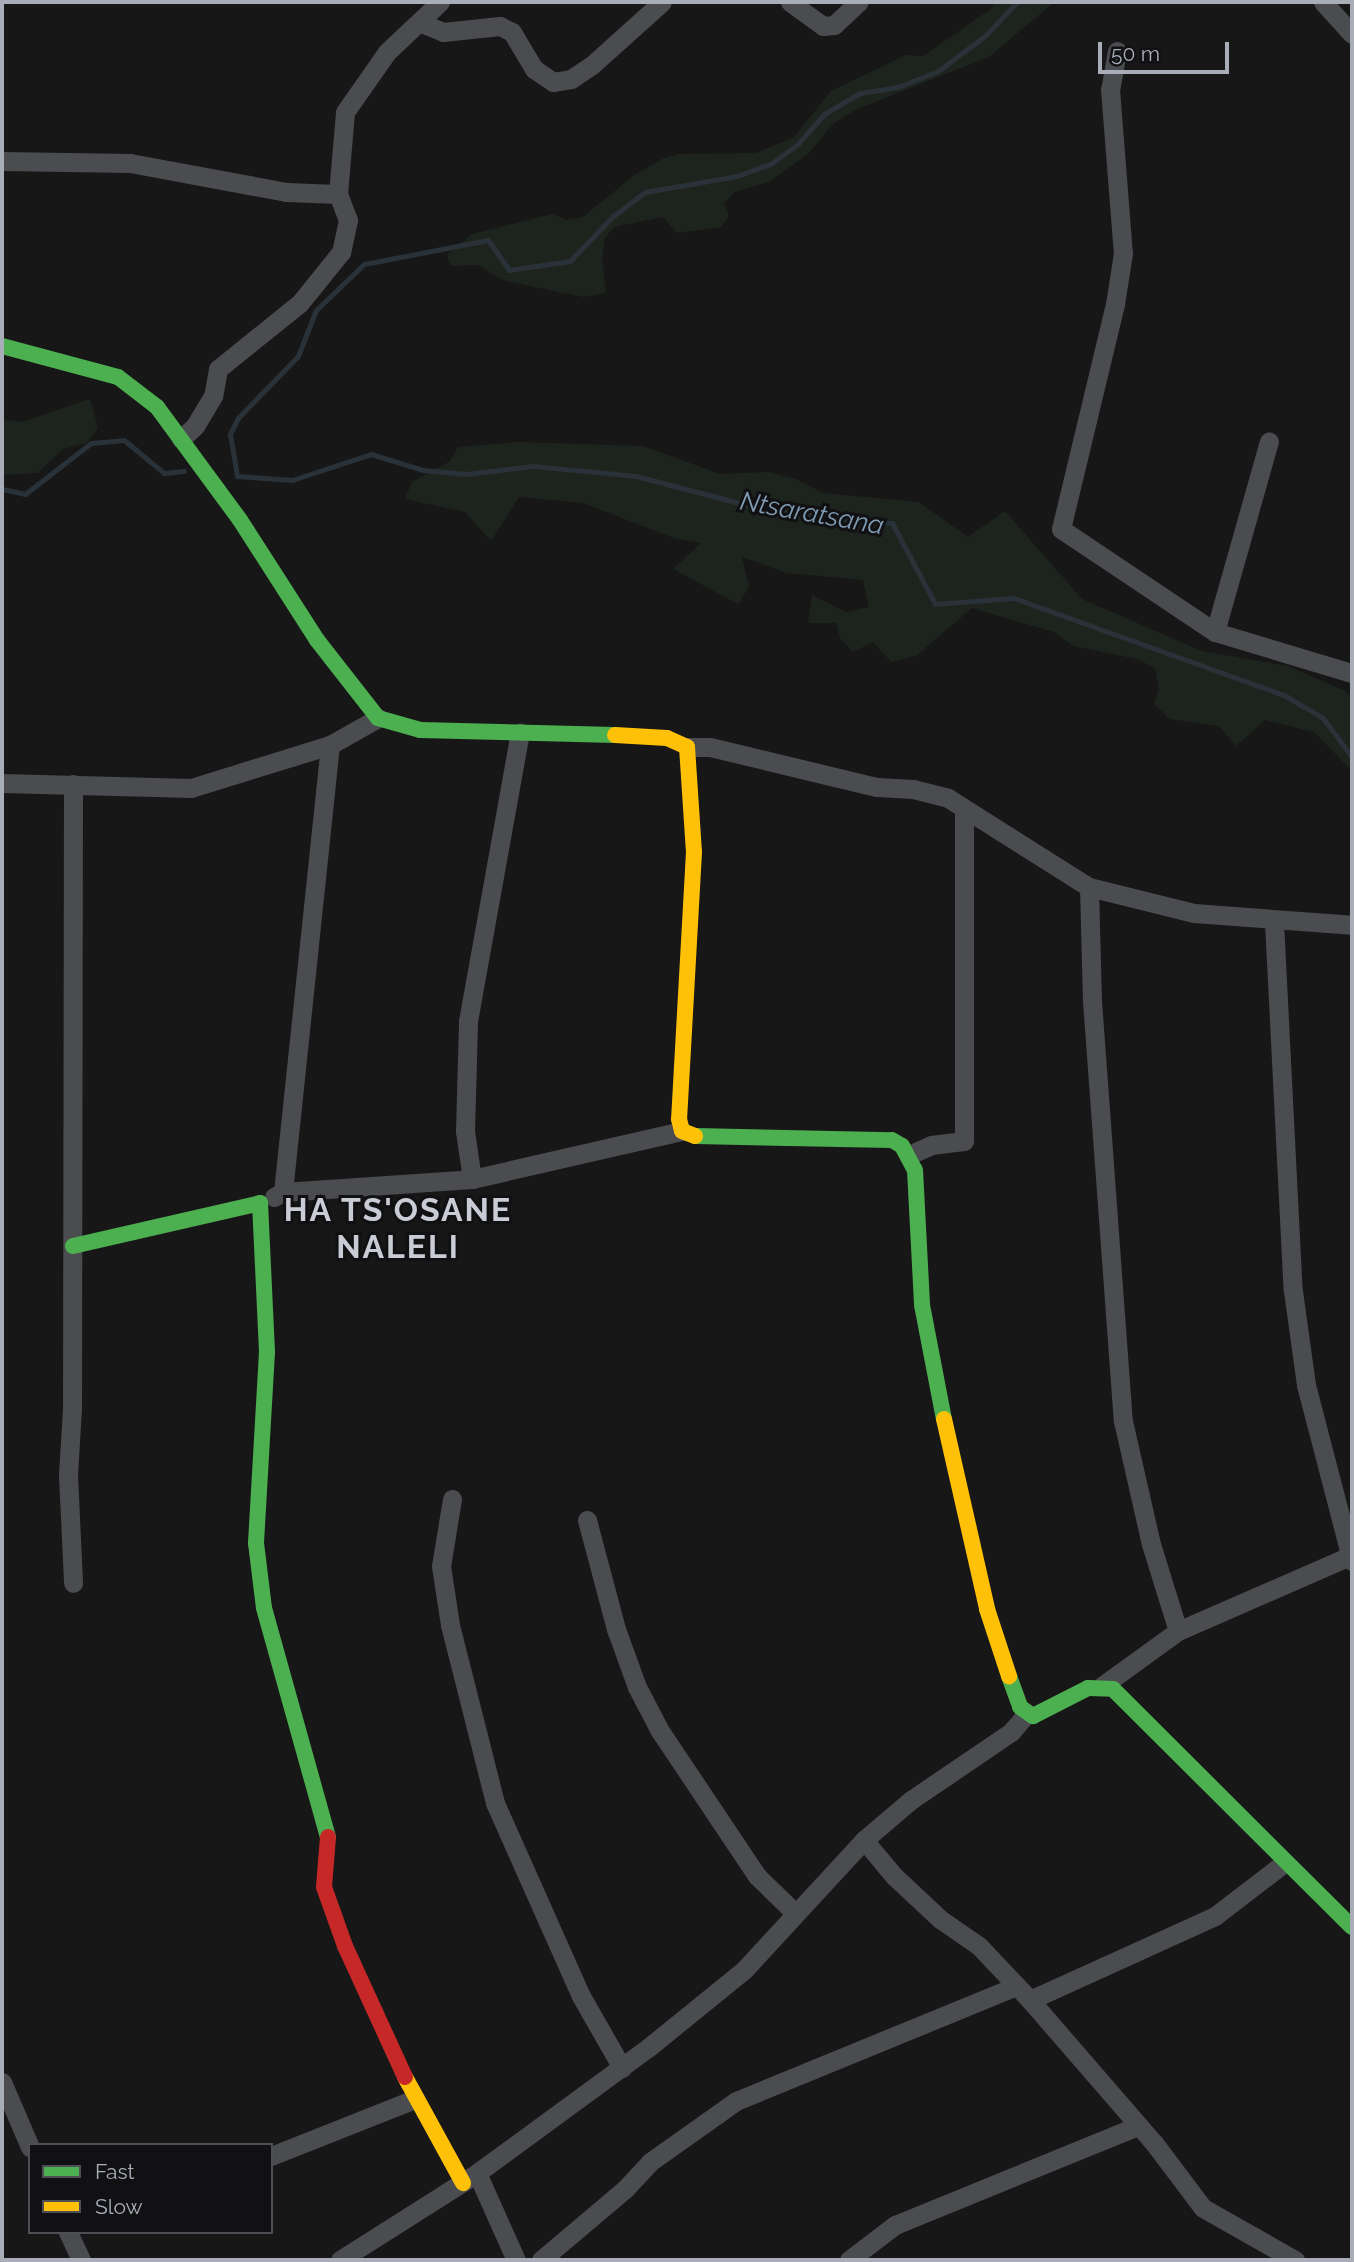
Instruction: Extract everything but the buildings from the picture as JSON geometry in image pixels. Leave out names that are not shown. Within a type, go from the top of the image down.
[{"type":"street","points":[[181,439],[195,426],[213,396],[218,369],[300,303],[341,252],[348,220],[338,194],[345,112],[387,52],[421,23],[440,2]]},
{"type":"street","points":[[421,23],[443,32],[500,26],[512,32],[534,69],[553,82],[571,79],[592,65],[662,2]]},
{"type":"street","points":[[790,2],[823,26],[834,25],[859,2]]},
{"type":"street","points":[[1323,2],[1352,34]]},
{"type":"street","points":[[1117,51],[1110,89],[1123,253],[1115,304],[1060,528],[1215,632],[1352,673]]},
{"type":"street","points":[[2,161],[130,163],[286,192],[338,194]]},
{"type":"street","points":[[2,346],[37,352],[117,377],[157,407],[317,640],[378,718],[420,730],[667,738],[687,747],[710,747],[876,787],[914,789],[948,798],[964,811],[1089,887],[1194,913],[1274,922],[1352,925]]},
{"type":"street","points":[[1215,632],[1269,441]]},
{"type":"street","points":[[2,783],[191,788],[330,745],[378,718]]},
{"type":"street","points":[[472,1179],[465,1132],[468,1021],[520,733]]},
{"type":"street","points":[[283,1192],[330,745]]},
{"type":"street","points":[[682,1131],[679,1119],[694,852],[687,747]]},
{"type":"street","points":[[73,784],[73,1246],[68,1475],[73,1583]]},
{"type":"street","points":[[909,1155],[931,1144],[964,1141],[964,811]]},
{"type":"street","points":[[1089,887],[1123,1421],[1152,1544],[1178,1631]]},
{"type":"street","points":[[340,2260],[470,2178],[622,2068],[744,1970],[864,1840],[911,1800],[1011,1732],[1026,1715],[1040,1714],[1088,1688],[1102,1686],[1178,1631],[1351,1557],[1306,1385],[1293,1291],[1274,922]]},
{"type":"street","points":[[73,1246],[260,1203],[283,1192],[472,1179],[682,1131],[691,1136],[892,1140],[909,1155],[915,1170],[922,1305],[936,1385],[987,1609],[1002,1662],[1026,1715]]},
{"type":"street","points":[[260,1203],[267,1352],[256,1543],[264,1608],[283,1688],[328,1837],[324,1887],[345,1946],[415,2099],[470,2178],[516,2260]]},
{"type":"street","points":[[452,1499],[440,1566],[450,1625],[495,1803],[581,1996],[622,2068]]},
{"type":"street","points":[[587,1520],[616,1629],[637,1687],[660,1731],[757,1876],[794,1913]]},
{"type":"street","points":[[1102,1686],[1120,1694],[1284,1863],[1352,1927]]},
{"type":"street","points":[[864,1840],[894,1876],[940,1919],[979,1946],[1023,1993],[1203,2208],[1296,2260]]},
{"type":"street","points":[[541,2260],[625,2189],[650,2162],[736,2101],[1023,1993],[1214,1916],[1284,1863]]},
{"type":"street","points":[[2,2082],[28,2143]]},
{"type":"street","points":[[273,2154],[415,2099]]},
{"type":"street","points":[[849,2260],[895,2225],[1137,2126]]},
{"type":"street","points":[[69,2234],[81,2260]]},
{"type":"shaded area","points":[[995,2],[1052,4],[989,57],[857,109],[834,123],[808,154],[769,182],[734,192],[724,204],[729,216],[721,227],[677,233],[663,217],[614,227],[605,238],[602,258],[606,293],[583,297],[502,280],[478,265],[451,266],[447,255],[472,234],[552,214],[567,220],[583,217],[634,175],[662,159],[678,154],[756,153],[794,137],[831,91],[906,55],[923,56],[991,9]]},
{"type":"shaded area","points":[[90,399],[98,428],[87,443],[63,449],[38,473],[2,475],[2,419],[22,422]]},
{"type":"shaded area","points":[[518,442],[643,446],[720,474],[768,472],[796,479],[823,493],[919,502],[968,537],[1005,511],[1082,599],[1202,651],[1288,666],[1345,691],[1352,700],[1352,771],[1314,732],[1265,720],[1236,746],[1219,726],[1170,719],[1154,704],[1159,689],[1155,668],[1137,659],[1073,646],[1054,632],[972,608],[916,656],[891,662],[873,642],[853,652],[840,638],[836,623],[808,623],[812,595],[846,612],[869,607],[863,580],[787,573],[742,557],[749,587],[738,604],[673,569],[701,543],[674,538],[583,503],[519,497],[491,541],[465,512],[405,499],[412,482],[450,461],[458,447]]},
{"type":"waterway","name":"Ntsaratsana","points":[[1017,2],[986,35],[938,71],[898,87],[860,93],[824,114],[798,144],[770,164],[737,176],[645,192],[614,215],[570,261],[509,270],[488,240],[364,264],[316,310],[298,356],[238,418],[230,434],[237,476],[292,480],[371,454],[423,470],[466,474],[533,466],[636,476],[769,511],[892,523],[935,604],[1014,598],[1284,695],[1323,718],[1352,757]]},
{"type":"waterway","name":"Ntsaratsana","points":[[2,489],[25,494],[91,443],[124,440],[164,473],[184,471]]},
{"type":"traffic: fast","points":[[2,346],[118,377],[157,407],[240,520],[317,640],[378,718],[420,730],[615,735]]},
{"type":"traffic: fast","points":[[695,1136],[892,1140],[902,1146],[915,1170],[922,1305],[944,1419]]},
{"type":"traffic: fast","points":[[73,1246],[260,1203],[267,1352],[256,1543],[264,1608],[328,1837]]},
{"type":"traffic: fast","points":[[1009,1676],[1020,1707],[1033,1716],[1088,1688],[1113,1689],[1352,1927]]},
{"type":"traffic: slow","points":[[615,735],[667,738],[687,747],[694,852],[679,1119],[682,1131],[695,1136]]},
{"type":"traffic: slow","points":[[944,1419],[987,1609],[1009,1676]]},
{"type":"traffic: slow","points":[[405,2077],[463,2183]]},
{"type":"traffic: jam","points":[[328,1837],[324,1887],[345,1946],[405,2077]]},
{"type":"district","name":"HA TS'OSANE NALELI","points":[[398,1230]]}]
